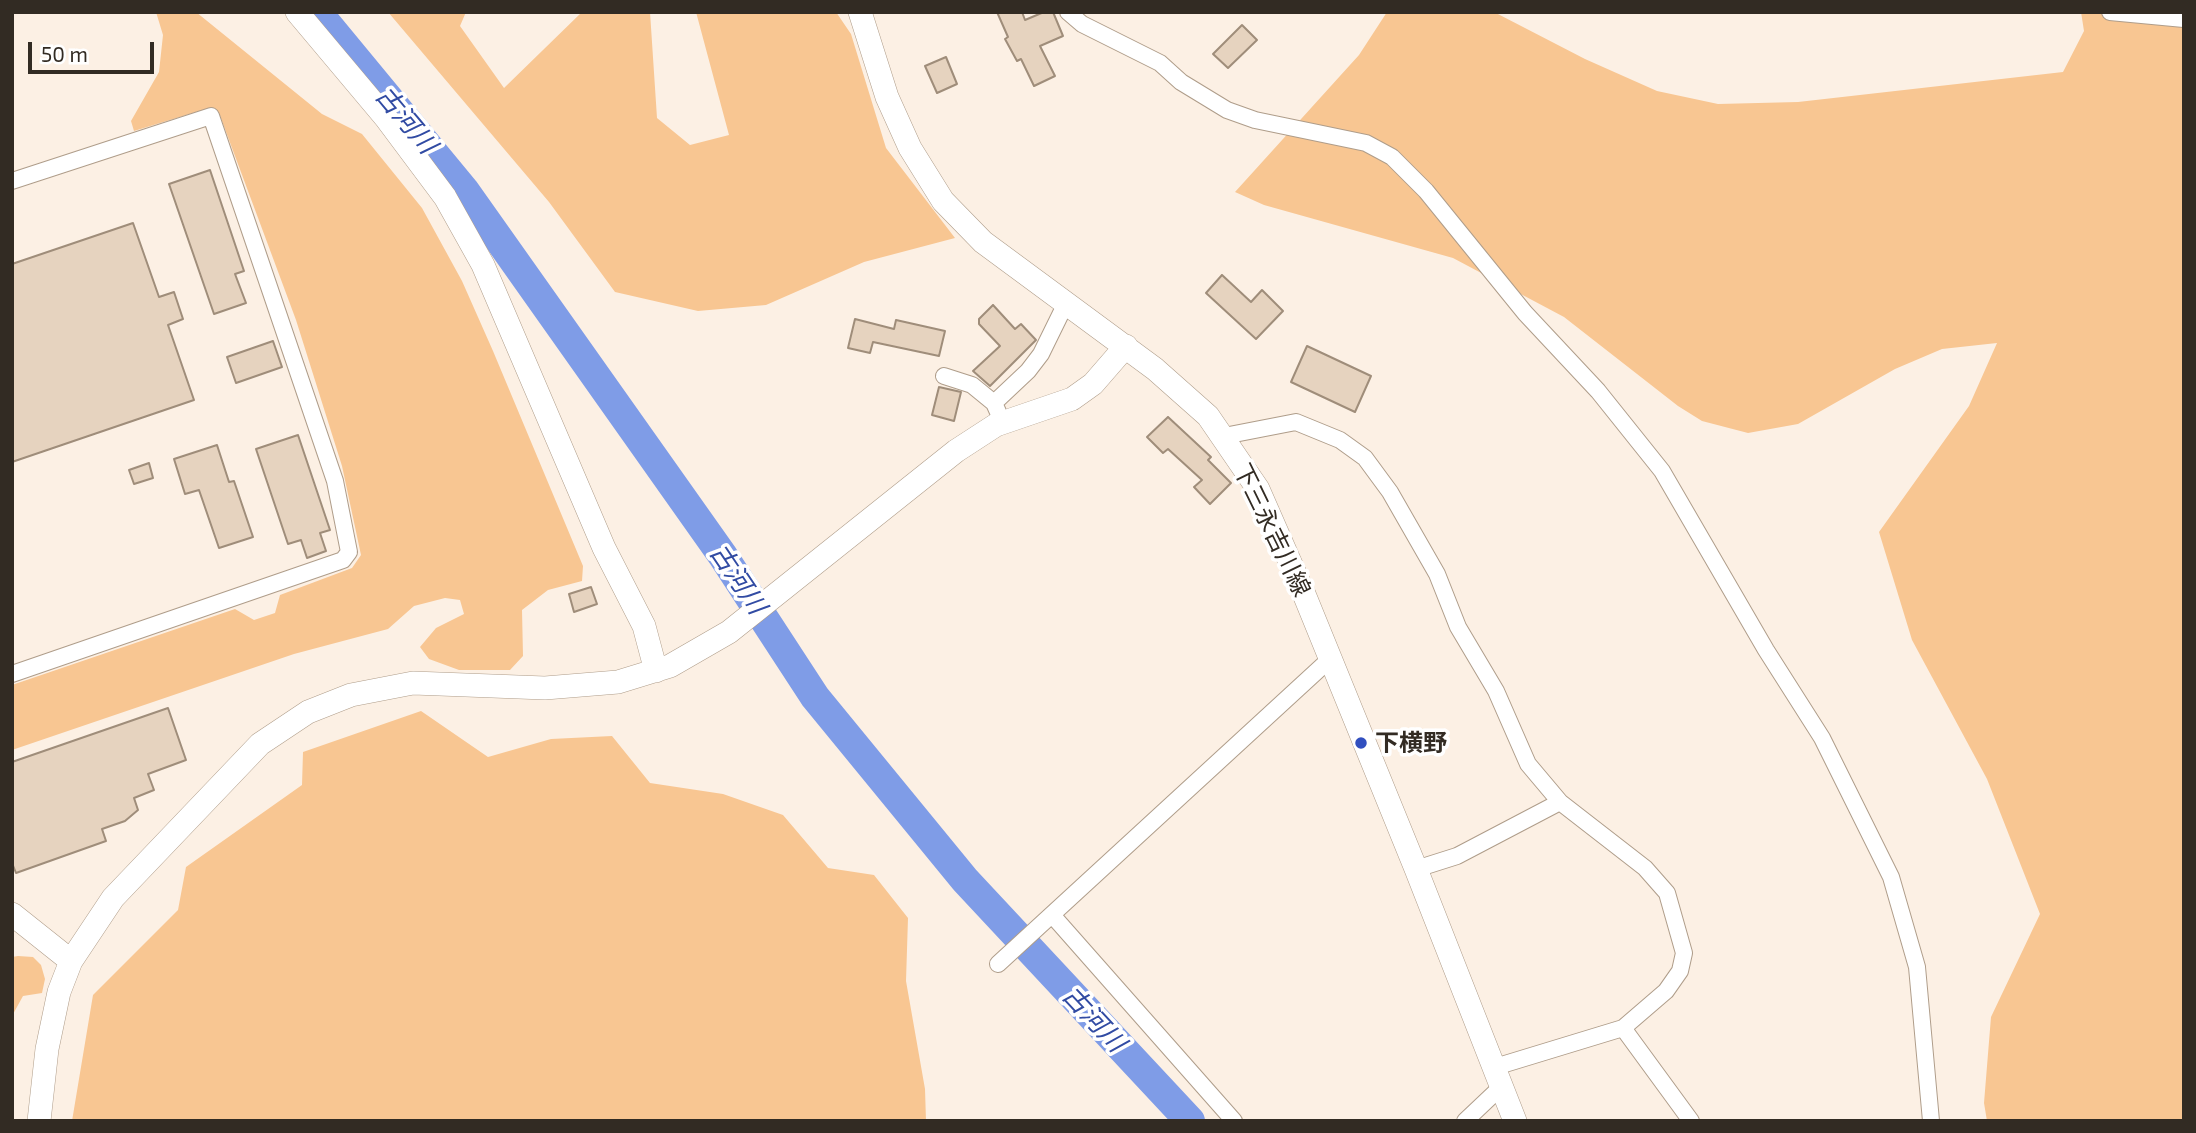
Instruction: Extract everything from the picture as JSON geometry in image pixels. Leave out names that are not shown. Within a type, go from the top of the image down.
[{"type":"street","points":[[297,12],[401,137],[445,197],[483,265],[604,548],[644,626],[656,671]]},
{"type":"street","name":"下三永吉川線","points":[[860,12],[887,97],[909,148],[943,201],[983,242],[1126,346],[1208,416],[1258,489],[1416,869],[1515,1121]]},
{"type":"street","points":[[1068,12],[1082,23],[1160,63],[1181,82],[1227,110],[1255,120],[1366,143],[1392,157],[1426,191],[1525,313],[1598,391],[1662,471],[1766,650],[1822,738],[1891,877],[1917,967],[1931,1121]]},
{"type":"street","points":[[2110,12],[2184,19]]},
{"type":"street","points":[[12,181],[211,116],[335,481],[349,552],[343,560],[12,674]]},
{"type":"street","points":[[39,1121],[47,1049],[59,992],[71,961],[113,898],[260,744],[308,712],[351,695],[413,683],[545,688],[618,682],[670,666],[729,632],[956,451],[998,412],[1041,354],[1066,303]]},
{"type":"street","points":[[998,412],[1072,399],[1093,384],[1126,346]]},
{"type":"street","points":[[944,376],[972,385],[998,412]]},
{"type":"street","points":[[1224,436],[1296,422],[1340,440],[1365,458],[1390,492],[1437,574],[1458,627],[1496,691],[1528,764],[1560,802],[1645,868],[1667,894],[1676,918],[1684,953],[1680,971],[1666,991],[1623,1028],[1499,1076],[1465,1121]]},
{"type":"street","points":[[998,964],[1330,659]]},
{"type":"street","points":[[1416,869],[1457,856],[1560,802]]},
{"type":"street","points":[[12,914],[71,961]]},
{"type":"street","points":[[1051,918],[1234,1121]]},
{"type":"street","points":[[1623,1028],[1691,1121]]},
{"type":"shaded area","points":[[156,12],[196,12],[322,114],[362,134],[422,208],[462,281],[493,351],[583,566],[582,581],[548,590],[522,610],[523,656],[510,670],[459,670],[429,659],[420,647],[436,628],[464,614],[460,600],[445,598],[414,606],[388,629],[294,654],[12,750],[12,685],[235,609],[254,620],[275,613],[280,595],[352,568],[361,555],[342,466],[296,320],[219,113],[209,108],[134,131],[131,121],[159,72],[163,35]]},
{"type":"shaded area","points":[[388,12],[466,12],[460,26],[504,88],[582,12],[650,12],[657,118],[690,145],[729,135],[696,12],[836,12],[851,34],[886,148],[955,238],[864,262],[766,305],[698,311],[615,292],[549,202]]},
{"type":"shaded area","points":[[1387,12],[1494,12],[1585,59],[1657,91],[1718,104],[1798,102],[2063,72],[2084,31],[2081,12],[2184,12],[2184,1121],[1987,1121],[1984,1103],[1991,1017],[2040,914],[1987,779],[1912,640],[1879,532],[1969,406],[1997,343],[1942,349],[1895,369],[1798,424],[1748,433],[1702,421],[1678,406],[1564,317],[1453,258],[1264,205],[1235,192],[1359,55]]},
{"type":"shaded area","points":[[421,711],[488,757],[551,739],[612,736],[650,783],[723,794],[783,815],[828,868],[874,875],[908,918],[906,981],[925,1089],[926,1121],[72,1121],[93,995],[178,910],[186,867],[302,785],[303,752]]},
{"type":"shaded area","points":[[12,957],[33,957],[41,965],[45,979],[42,993],[23,996],[12,1016]]},
{"type":"building","points":[[997,12],[1022,12],[1025,20],[1044,12],[1053,12],[1063,36],[1040,46],[1055,76],[1034,86],[1021,59],[1017,61],[1005,39],[1008,37]]},
{"type":"building","points":[[1242,25],[1257,40],[1228,68],[1213,54]]},
{"type":"building","points":[[946,57],[957,84],[937,93],[925,66]]},
{"type":"building","points":[[210,170],[244,271],[235,274],[246,303],[214,314],[169,184]]},
{"type":"building","points":[[133,223],[159,297],[174,292],[183,319],[168,325],[194,400],[12,462],[12,264]]},
{"type":"building","points":[[1222,275],[1251,302],[1262,290],[1283,311],[1256,339],[1206,293]]},
{"type":"building","points":[[993,305],[1015,329],[1021,324],[1036,340],[990,386],[973,371],[1000,346],[979,324],[979,319]]},
{"type":"building","points":[[855,319],[894,329],[896,320],[945,331],[939,356],[873,342],[870,353],[848,348]]},
{"type":"building","points":[[273,341],[282,367],[236,383],[227,357]]},
{"type":"building","points":[[1307,346],[1371,376],[1355,412],[1291,382]]},
{"type":"building","points":[[939,387],[961,392],[954,421],[932,415]]},
{"type":"building","points":[[1168,417],[1211,457],[1208,460],[1231,483],[1210,504],[1194,487],[1202,480],[1168,449],[1163,453],[1147,437]]},
{"type":"building","points":[[298,435],[330,530],[320,533],[326,551],[307,558],[301,540],[288,544],[256,449]]},
{"type":"building","points":[[217,445],[229,482],[234,481],[253,537],[219,548],[199,490],[185,494],[174,459]]},
{"type":"building","points":[[149,463],[153,478],[134,484],[129,470]]},
{"type":"building","points":[[591,587],[597,604],[574,612],[569,594]]},
{"type":"building","points":[[168,708],[186,760],[148,774],[154,790],[134,798],[138,810],[125,821],[102,829],[106,841],[16,873],[12,863],[12,762]]},
{"type":"waterway","name":"古河川","points":[[317,12],[464,190],[723,556],[815,697],[965,880],[1190,1121]]},
{"type":"place","name":"下横野","points":[[1361,743]]}]
